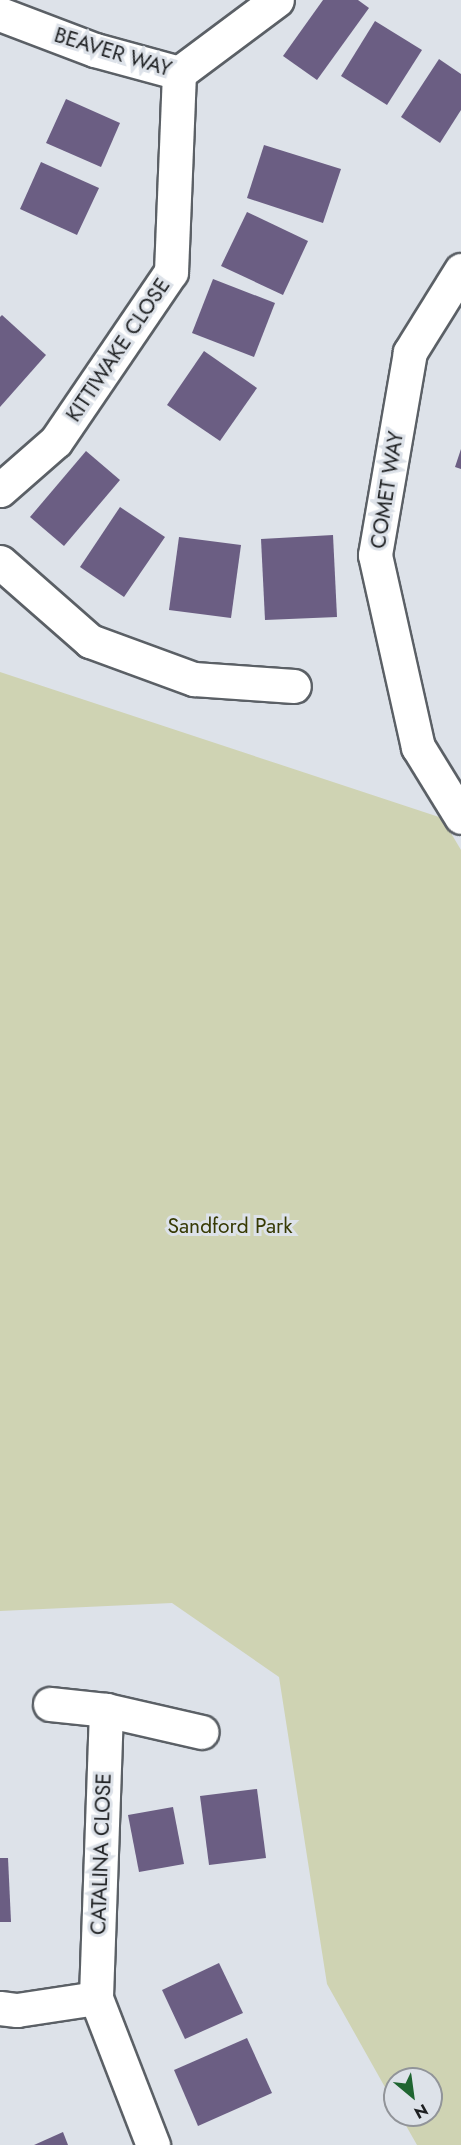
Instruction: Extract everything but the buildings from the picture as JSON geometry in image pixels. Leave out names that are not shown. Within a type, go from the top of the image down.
[{"type":"street","name":"BEAVER WAY","points":[[0,14],[95,50],[179,73],[277,0]]},
{"type":"street","name":"KITTIWAKE CLOSE","points":[[0,490],[56,441],[171,272],[179,73]]},
{"type":"street","name":"COMET WAY","points":[[461,270],[410,352],[375,555],[418,747],[461,818]]},
{"type":"street","points":[[0,562],[90,641],[194,679],[294,686]]},
{"type":"street","points":[[50,1704],[106,1710],[202,1732]]},
{"type":"street","name":"CATALINA CLOSE","points":[[106,1710],[96,1998],[153,2145]]},
{"type":"street","points":[[0,2008],[17,2010],[96,1998]]},
{"type":"green space","name":"Sandford Park","points":[[0,672],[442,818],[461,850],[461,2145],[417,2145],[407,2127],[443,2127],[443,2067],[383,2067],[383,2084],[327,1984],[279,1677],[172,1603],[0,1611]]}]
